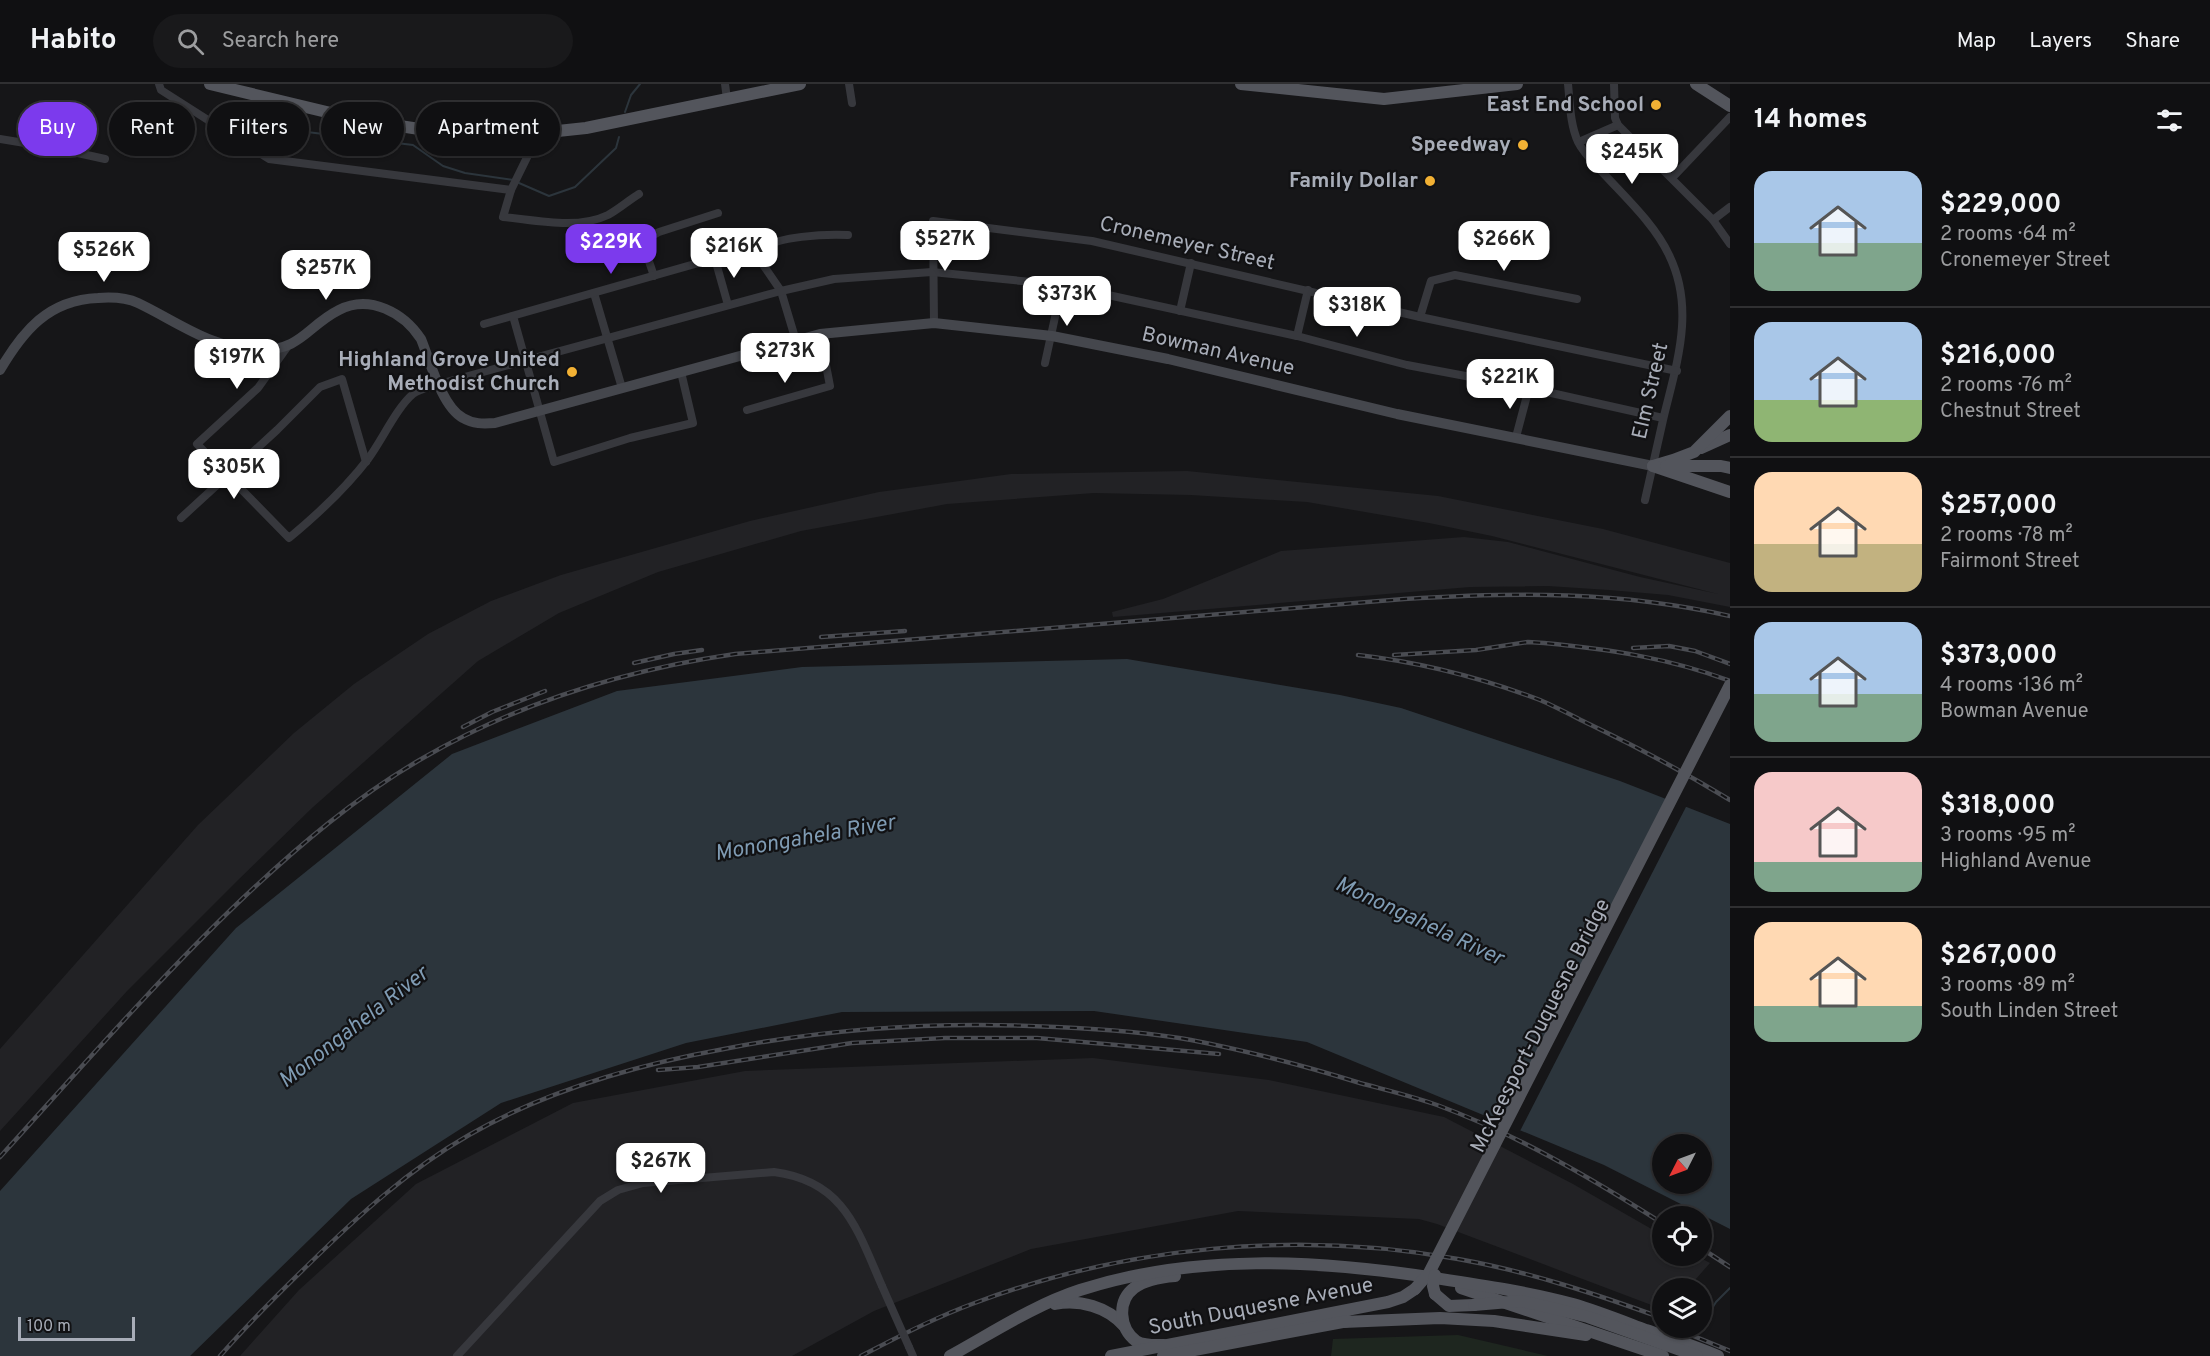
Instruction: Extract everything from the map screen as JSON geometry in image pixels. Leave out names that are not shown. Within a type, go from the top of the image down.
[{"type":"main road","points":[[210,84],[327,113],[416,128]]},
{"type":"main road","points":[[560,130],[634,119],[800,84]]},
{"type":"main road","points":[[1241,84],[1384,99],[1517,84]]},
{"type":"main road","points":[[1299,84],[1316,91]]},
{"type":"main road","points":[[1698,84],[1719,90],[1730,97]]},
{"type":"main road","points":[[1698,84],[1730,106]]},
{"type":"main road","points":[[0,370],[16,344],[45,315],[74,302],[93,298],[115,297],[136,302],[212,342],[259,350],[288,346]]},
{"type":"main road","name":"Bowman Avenue","points":[[288,346],[306,335],[330,315],[346,307],[355,305],[381,307],[408,322],[421,339],[439,384],[456,414],[475,423],[495,423],[820,334],[934,323],[1052,336],[1168,359],[1397,414],[1653,466]]},
{"type":"main road","points":[[1694,452],[1730,416]]},
{"type":"main road","points":[[1653,466],[1694,452],[1730,435]]},
{"type":"main road","points":[[1653,466],[1730,468]]},
{"type":"main road","points":[[1653,466],[1730,492]]},
{"type":"main road","name":"McKeesport-Duquesne Bridge","points":[[1418,1291],[1730,685]]},
{"type":"main road","name":"McKeesport-Duquesne Bridge","points":[[1343,1322],[1392,1309],[1418,1291],[1435,1275],[1730,700]]},
{"type":"main road","points":[[950,1356],[1036,1308],[1077,1291],[1155,1270],[1219,1264],[1289,1263],[1372,1268],[1462,1282],[1574,1305],[1701,1353]]},
{"type":"main road","points":[[1124,1326],[1122,1313],[1124,1299],[1134,1288],[1146,1281],[1215,1271],[1305,1270],[1365,1274],[1461,1288],[1662,1356]]},
{"type":"main road","points":[[1435,1275],[1432,1286],[1435,1294],[1449,1306],[1521,1301],[1548,1306],[1701,1353],[1718,1356]]},
{"type":"main road","name":"South Duquesne Avenue","points":[[1163,1351],[1388,1302],[1418,1291]]},
{"type":"main road","points":[[1036,1308],[1064,1302],[1103,1310],[1117,1318],[1136,1341],[1163,1351]]},
{"type":"main road","points":[[1343,1322],[1440,1318],[1494,1321],[1588,1336],[1662,1356]]},
{"type":"main road","name":"South Duquesne Avenue","points":[[1111,1356],[1163,1351],[1343,1322]]},
{"type":"street","points":[[159,84],[161,90],[269,159],[513,188]]},
{"type":"street","points":[[725,84],[727,99]]},
{"type":"street","points":[[849,84],[852,103]]},
{"type":"street","points":[[1568,84],[1573,124],[1579,142],[1618,125]]},
{"type":"street","points":[[1614,84],[1615,118],[1618,125],[1713,220],[1730,244]]},
{"type":"street","points":[[1672,178],[1730,117]]},
{"type":"street","points":[[0,139],[105,159]]},
{"type":"street","name":"Elm Street","points":[[1579,142],[1588,156],[1653,230],[1670,256],[1680,289],[1683,330],[1677,371],[1645,500]]},
{"type":"street","points":[[528,156],[503,217],[554,222],[592,221],[609,214],[639,194]]},
{"type":"street","points":[[1713,220],[1730,207]]},
{"type":"street","points":[[654,276],[642,241],[659,232],[718,213]]},
{"type":"street","name":"Cronemeyer Street","points":[[932,272],[933,221],[1092,241],[1420,317],[1677,371]]},
{"type":"street","points":[[796,341],[781,291],[757,256],[759,250],[773,243],[823,234],[848,235]]},
{"type":"street","points":[[484,324],[744,250]]},
{"type":"street","points":[[715,259],[728,305]]},
{"type":"street","points":[[1180,311],[1191,263]]},
{"type":"street","points":[[932,272],[934,323]]},
{"type":"street","points":[[288,346],[258,388],[197,444],[289,538],[323,509],[366,462],[400,409],[414,393],[439,384],[728,305],[834,279],[932,272],[1062,285],[1297,336],[1407,365],[1529,388],[1664,418]]},
{"type":"street","points":[[1420,317],[1431,281],[1455,275],[1577,299]]},
{"type":"street","points":[[1045,363],[1062,285]]},
{"type":"street","points":[[1297,336],[1308,290]]},
{"type":"street","points":[[594,293],[622,388]]},
{"type":"street","points":[[513,316],[554,462],[630,438],[693,423],[681,372]]},
{"type":"street","points":[[747,410],[831,386],[820,334]]},
{"type":"street","points":[[181,518],[320,387],[342,379],[366,462]]},
{"type":"street","points":[[1516,437],[1529,388]]},
{"type":"street","points":[[457,1356],[600,1201],[618,1190],[643,1183],[774,1172],[794,1175],[811,1182],[828,1192],[844,1210],[856,1227],[913,1356]]},
{"type":"shaded area","points":[[1187,471],[1438,496],[1603,529],[1730,563],[1730,607],[1668,595],[1609,590],[1548,586],[1470,587],[1113,617],[1112,612],[1163,599],[1281,551],[1464,537],[1508,542],[1640,577],[1718,594],[1492,536],[1429,523],[1307,502],[1191,495],[1094,493],[947,504],[801,531],[658,572],[559,613],[478,661],[312,808],[236,882],[128,990],[0,1131],[0,1049],[198,825],[294,733],[354,684],[428,634],[491,601],[561,575],[750,521],[879,492],[1011,474]]},
{"type":"shaded area","points":[[1093,1058],[1269,1080],[1444,1117],[1573,1184],[1652,1229],[1652,1266],[1707,1266],[1697,1278],[1652,1278],[1652,1305],[1419,1219],[1238,1211],[1031,1249],[874,1311],[792,1356],[240,1356],[299,1290],[416,1184],[573,1103],[745,1071]]},
{"type":"shaded area","points":[[1458,1335],[1548,1356],[1331,1356],[1333,1339]]},
{"type":"water","name":"Monongahela River","points":[[1127,659],[1340,695],[1401,708],[1620,781],[1730,824],[1730,1229],[1712,1220],[1712,1206],[1685,1206],[1661,1194],[1712,1194],[1712,1134],[1652,1134],[1652,1189],[1604,1165],[1307,1042],[1094,1011],[842,1012],[686,1043],[501,1103],[351,1199],[190,1356],[0,1356],[0,1191],[236,928],[452,754],[617,691],[802,667]]},
{"type":"pier","points":[[1667,796],[1688,803],[1519,1133],[1500,1125]]},
{"type":"waterway","points":[[625,112],[631,95],[640,84]]},
{"type":"waterway","points":[[309,132],[413,145],[443,166],[465,173],[514,180]]},
{"type":"waterway","points":[[519,183],[549,196],[575,187],[616,148],[619,137]]},
{"type":"waterway","points":[[1712,1308],[1730,1288]]},
{"type":"railway","points":[[0,1157],[179,961],[263,879],[306,841],[351,805],[423,758],[497,720],[574,691],[653,669],[735,654],[1404,599],[1487,595],[1568,595],[1648,602],[1730,616]]},
{"type":"railway","points":[[821,637],[905,631]]},
{"type":"railway","points":[[1394,655],[1476,650],[1528,642],[1544,643],[1591,648],[1661,660],[1730,681]]},
{"type":"railway","points":[[1633,648],[1669,646],[1695,651],[1730,664]]},
{"type":"railway","points":[[634,663],[702,650]]},
{"type":"railway","points":[[1358,655],[1450,672],[1540,700],[1643,751],[1730,800]]},
{"type":"railway","points":[[463,727],[492,712],[545,691]]},
{"type":"railway","points":[[220,1356],[297,1275],[384,1195],[425,1163],[499,1119],[561,1092],[625,1071],[691,1055],[766,1041],[848,1031],[931,1026],[1014,1025],[1140,1033],[1212,1044],[1297,1065],[1437,1105],[1524,1143],[1652,1217]]},
{"type":"railway","points":[[658,1070],[698,1067],[852,1043],[945,1038],[1037,1038],[1219,1054]]},
{"type":"railway","points":[[861,1356],[944,1315],[1030,1284],[1090,1268],[1151,1257],[1212,1249],[1274,1245],[1397,1250],[1458,1259],[1561,1284],[1652,1314]]},
{"type":"railway","points":[[1712,1255],[1730,1267]]},
{"type":"railway","points":[[1698,1338],[1730,1351]]},
{"type":"place","name":"East End School","points":[[1656,105]]},
{"type":"place","name":"Speedway","points":[[1523,145]]},
{"type":"place","name":"Family Dollar","points":[[1430,181]]},
{"type":"place","name":"Highland Grove United Methodist Church","points":[[572,372]]}]
